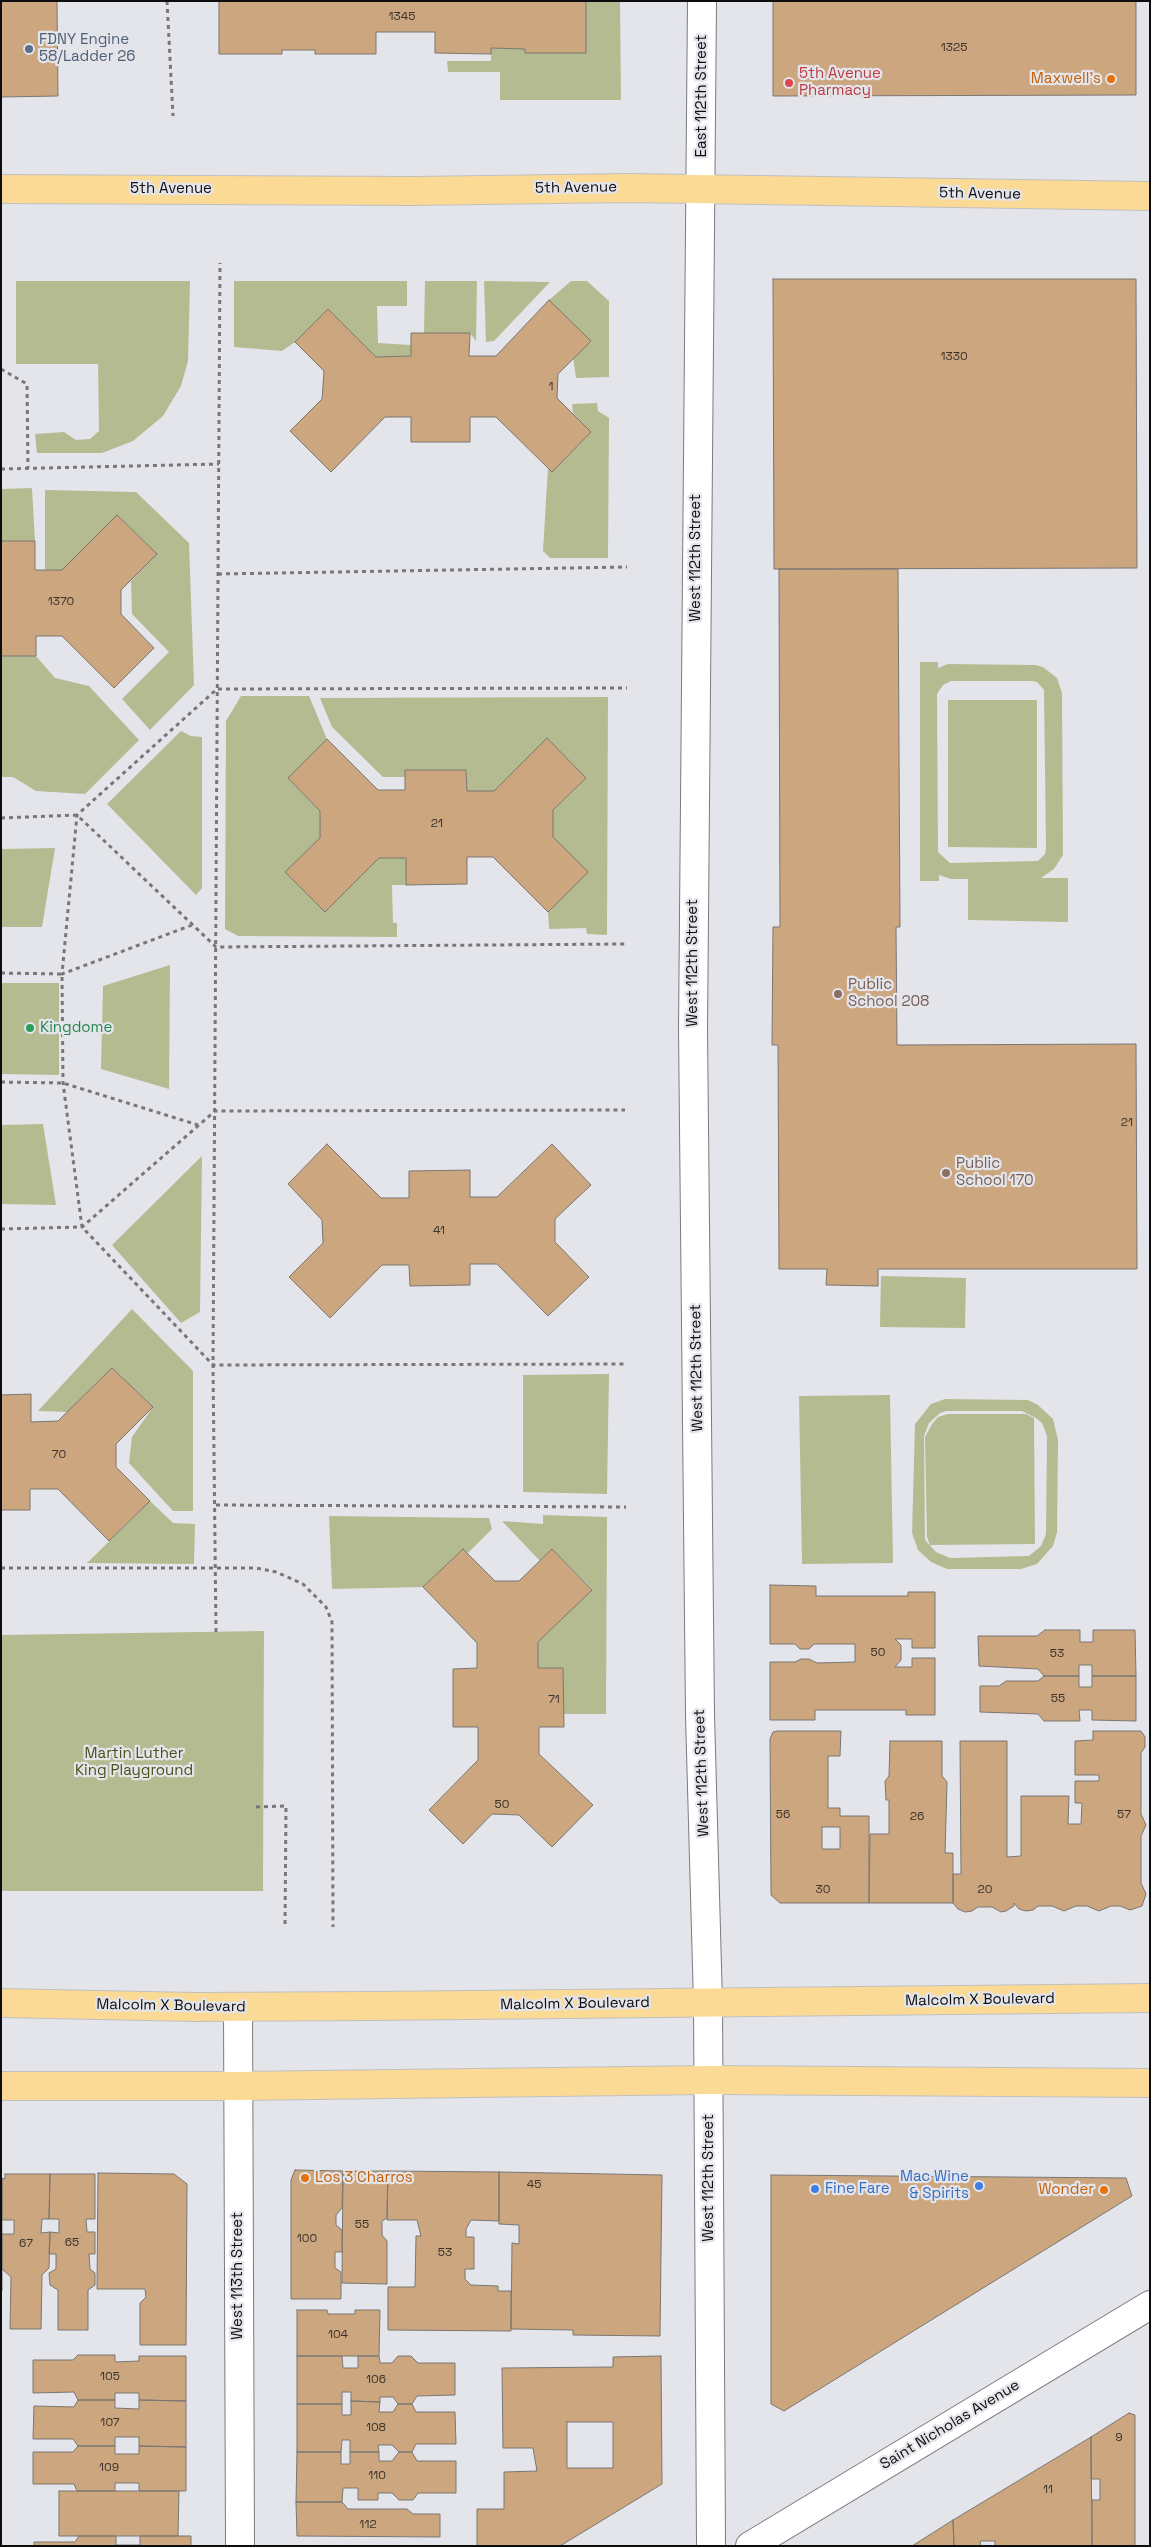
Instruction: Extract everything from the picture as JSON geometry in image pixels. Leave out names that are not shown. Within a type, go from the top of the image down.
[{"type":"main road","name":"5th Avenue","points":[[1,189],[412,191],[629,188],[1150,196]]},
{"type":"main road","name":"Malcolm X Boulevard","points":[[1,2003],[238,2006],[1150,1998]]},
{"type":"main road","points":[[1,2086],[237,2086],[709,2080],[1150,2083]]},
{"type":"street","name":"East 112th Street","points":[[702,1],[702,190]]},
{"type":"street","name":"West 112th Street","points":[[702,190],[699,263],[692,1029],[700,1715],[709,2080],[711,2546]]},
{"type":"street","name":"West 113th Street","points":[[238,2006],[240,2546]]},
{"type":"street","name":"Saint Nicholas Avenue","points":[[750,2546],[1150,2305]]},
{"type":"path","points":[[167,1],[173,116]]},
{"type":"path","points":[[216,1632],[213,1365],[220,263]]},
{"type":"path","points":[[1,369],[27,384],[28,468]]},
{"type":"path","points":[[1,469],[219,464]]},
{"type":"path","points":[[218,574],[627,566]]},
{"type":"path","points":[[1,818],[77,815],[217,690],[627,688]]},
{"type":"path","points":[[77,815],[216,947],[625,944]]},
{"type":"path","points":[[77,815],[62,974],[63,1083],[82,1227],[213,1365],[624,1364]]},
{"type":"path","points":[[1,973],[62,974],[192,925]]},
{"type":"path","points":[[1,1082],[63,1083],[199,1125]]},
{"type":"path","points":[[1,1229],[82,1227],[215,1111],[625,1110]]},
{"type":"path","points":[[216,1505],[626,1507]]},
{"type":"path","points":[[1,1568],[256,1568],[276,1572],[303,1584],[326,1607],[332,1622],[333,1927]]},
{"type":"path","points":[[256,1807],[286,1806],[285,1928]]},
{"type":"green space","points":[[586,1],[620,1],[621,100],[500,100],[500,72],[448,72],[447,61],[491,61],[491,48],[525,49],[525,53],[586,53]]},
{"type":"green space","points":[[16,281],[190,281],[188,361],[181,386],[163,416],[133,441],[102,453],[37,453],[35,434],[64,432],[76,440],[90,439],[99,431],[98,364],[16,364]]},
{"type":"green space","points":[[234,281],[407,281],[407,306],[377,306],[378,343],[411,345],[411,356],[376,357],[328,309],[295,342],[282,351],[234,347]]},
{"type":"green space","points":[[425,281],[477,281],[476,341],[470,333],[424,333]]},
{"type":"green space","points":[[484,281],[550,282],[494,341],[486,342]]},
{"type":"green space","points":[[571,281],[587,281],[609,301],[609,377],[576,378],[573,358],[549,300]]},
{"type":"green space","points":[[597,403],[598,411],[609,418],[608,558],[550,558],[543,551],[548,467],[552,471],[591,432],[573,413],[572,404]]},
{"type":"green space","points":[[32,488],[35,541],[1,541],[1,489]]},
{"type":"green space","points":[[45,490],[136,492],[189,543],[194,685],[150,730],[122,699],[169,652],[132,614],[131,581],[157,554],[117,515],[62,570],[45,570]]},
{"type":"green space","points":[[1,656],[36,656],[55,678],[89,686],[139,740],[85,794],[36,791],[13,777],[1,777]]},
{"type":"green space","points":[[920,662],[938,662],[938,668],[948,664],[1035,665],[1043,667],[1057,678],[1062,693],[1063,855],[1054,869],[1041,878],[1068,878],[1068,922],[968,920],[968,879],[951,879],[939,875],[939,881],[920,881]],"holes":[[[951,681],[1037,682],[1044,690],[1045,854],[1038,861],[950,863],[938,852],[937,694],[943,685]]]},
{"type":"green space","points":[[241,696],[309,696],[327,739],[288,778],[320,811],[379,858],[406,858],[406,885],[392,885],[393,923],[397,923],[397,937],[238,936],[225,929],[226,721]]},
{"type":"green space","points":[[608,697],[607,935],[587,934],[586,928],[549,929],[548,912],[587,872],[553,837],[553,810],[586,778],[548,739],[494,791],[467,791],[466,770],[405,770],[405,777],[383,777],[332,727],[320,698]]},
{"type":"green space","points":[[948,700],[1037,700],[1037,848],[948,847]]},
{"type":"green space","points":[[181,731],[191,736],[202,737],[202,888],[196,895],[107,804]]},
{"type":"green space","points":[[55,848],[42,927],[1,927],[1,849]]},
{"type":"green space","points":[[170,965],[169,1089],[101,1069],[103,986]]},
{"type":"green space","name":"Kingdome","points":[[1,983],[59,983],[59,1075],[1,1074]]},
{"type":"green space","points":[[43,1124],[56,1205],[1,1204],[1,1125]]},
{"type":"green space","points":[[202,1156],[200,1312],[181,1323],[112,1245]]},
{"type":"green space","points":[[881,1276],[966,1278],[965,1328],[880,1327]]},
{"type":"green space","points":[[132,1309],[193,1371],[193,1511],[173,1511],[129,1463],[132,1437],[153,1407],[112,1368],[68,1412],[38,1411]]},
{"type":"green space","points":[[609,1374],[607,1494],[523,1492],[523,1375]]},
{"type":"green space","points":[[890,1395],[893,1563],[802,1564],[799,1396]]},
{"type":"green space","points":[[945,1399],[1028,1400],[1038,1405],[1053,1419],[1058,1440],[1057,1532],[1053,1546],[1037,1564],[1021,1569],[947,1569],[931,1562],[918,1550],[912,1533],[915,1424],[931,1404]],"holes":[[[946,1411],[1022,1411],[1042,1423],[1047,1436],[1046,1534],[1041,1546],[1029,1556],[950,1558],[936,1552],[925,1540],[924,1436],[929,1423],[940,1413]]]},
{"type":"green space","points":[[948,1414],[1026,1414],[1034,1418],[1035,1544],[930,1545],[927,1537],[925,1437],[938,1417]]},
{"type":"green space","points":[[150,1501],[173,1523],[195,1524],[194,1564],[87,1563]]},
{"type":"green space","points":[[543,1515],[607,1517],[606,1714],[563,1714],[563,1668],[538,1668],[538,1642],[592,1589],[552,1549],[540,1561],[502,1521],[543,1524]]},
{"type":"green space","points":[[329,1516],[489,1518],[492,1529],[468,1553],[463,1549],[423,1587],[332,1589]]},
{"type":"green space","name":"Martin Luther King Playground","points":[[264,1631],[263,1891],[1,1891],[1,1635]]},
{"type":"building","name":"FDNY Engine 58/Ladder 26","points":[[1,1],[57,1],[58,96],[1,97]]},
{"type":"building","points":[[219,1],[586,1],[586,53],[525,53],[525,49],[491,48],[491,54],[435,53],[435,32],[376,32],[376,54],[315,54],[315,50],[282,50],[282,54],[219,54]]},
{"type":"building","points":[[773,1],[1136,1],[1136,95],[773,96]]},
{"type":"building","points":[[773,279],[1136,279],[1137,568],[774,569]]},
{"type":"building","points":[[549,300],[591,341],[558,374],[557,398],[591,432],[552,472],[496,417],[470,417],[470,442],[411,442],[411,417],[385,417],[331,472],[290,431],[322,399],[324,371],[295,342],[328,309],[376,357],[411,356],[411,333],[470,333],[469,356],[496,356]]},
{"type":"building","points":[[117,515],[157,554],[121,590],[121,614],[154,648],[114,688],[62,636],[36,636],[36,656],[1,656],[1,541],[35,541],[35,570],[62,570]]},
{"type":"building","points":[[779,569],[898,569],[900,927],[896,927],[897,1045],[1136,1044],[1137,1269],[878,1269],[878,1286],[826,1285],[827,1269],[779,1269],[778,1045],[772,1045],[773,927],[780,927]]},
{"type":"building","points":[[547,738],[586,778],[553,810],[553,837],[588,872],[548,912],[493,857],[467,857],[467,884],[406,885],[406,858],[379,858],[325,912],[285,872],[320,838],[320,811],[288,778],[327,739],[378,790],[405,790],[405,770],[466,770],[467,791],[494,791]]},
{"type":"building","points":[[327,1144],[381,1198],[409,1198],[409,1171],[470,1170],[470,1197],[497,1197],[552,1144],[591,1185],[555,1219],[555,1242],[589,1277],[548,1316],[497,1264],[470,1264],[470,1285],[410,1286],[409,1265],[382,1265],[330,1318],[289,1277],[323,1243],[322,1220],[288,1184]]},
{"type":"building","points":[[112,1368],[153,1407],[116,1444],[116,1467],[150,1501],[109,1541],[58,1489],[30,1489],[30,1510],[1,1510],[1,1395],[31,1394],[31,1422],[58,1421]]},
{"type":"building","points":[[463,1549],[495,1581],[519,1581],[552,1549],[592,1590],[538,1642],[538,1668],[563,1668],[564,1727],[539,1727],[539,1754],[593,1805],[552,1847],[519,1815],[492,1814],[463,1844],[429,1810],[478,1760],[478,1727],[453,1727],[453,1669],[477,1668],[477,1643],[423,1587]]},
{"type":"building","points":[[770,1585],[816,1586],[816,1596],[908,1596],[908,1592],[935,1592],[935,1648],[912,1648],[912,1639],[895,1639],[901,1645],[901,1660],[895,1667],[912,1667],[912,1658],[935,1658],[935,1715],[906,1715],[906,1710],[815,1710],[815,1720],[770,1720],[770,1662],[795,1662],[801,1659],[809,1659],[817,1663],[855,1662],[855,1644],[814,1644],[809,1649],[800,1649],[795,1644],[770,1644]]},
{"type":"building","points":[[1045,1630],[1080,1630],[1080,1642],[1093,1642],[1093,1630],[1135,1630],[1136,1676],[1092,1676],[1092,1665],[1079,1665],[1079,1676],[1044,1676],[1038,1669],[979,1666],[978,1636],[1037,1636]]},
{"type":"building","points":[[1044,1676],[1079,1676],[1079,1687],[1092,1687],[1092,1676],[1136,1676],[1136,1721],[1092,1720],[1092,1710],[1079,1710],[1080,1721],[1044,1721],[1038,1714],[980,1712],[980,1686],[999,1686],[1006,1681],[1038,1681]]},
{"type":"building","points":[[841,1731],[840,1756],[828,1756],[828,1808],[840,1808],[840,1816],[869,1816],[869,1903],[780,1903],[771,1895],[770,1739],[773,1732]],"holes":[[[822,1827],[840,1827],[840,1849],[822,1849]]]},
{"type":"building","points":[[1093,1731],[1141,1731],[1145,1737],[1145,1747],[1141,1753],[1141,1814],[1146,1825],[1141,1836],[1141,1883],[1146,1894],[1142,1906],[1130,1910],[1120,1906],[1111,1906],[1099,1911],[1087,1906],[1076,1906],[1064,1911],[1052,1906],[1038,1906],[1033,1910],[1026,1911],[1019,1909],[1014,1903],[1014,1906],[1001,1912],[992,1907],[978,1907],[972,1911],[965,1912],[958,1909],[953,1903],[953,1874],[961,1874],[960,1741],[1007,1741],[1007,1857],[1021,1856],[1021,1796],[1069,1796],[1068,1824],[1081,1824],[1082,1803],[1075,1803],[1075,1781],[1099,1781],[1099,1775],[1075,1775],[1075,1741],[1093,1740]]},
{"type":"building","points":[[890,1741],[942,1741],[942,1776],[947,1782],[945,1853],[953,1853],[953,1903],[869,1903],[870,1834],[889,1834],[889,1800],[886,1800],[885,1781],[889,1776]]},
{"type":"building","points":[[295,2170],[343,2171],[342,2208],[336,2215],[336,2225],[342,2230],[342,2252],[335,2252],[335,2268],[341,2272],[341,2299],[291,2299],[291,2180]]},
{"type":"building","points":[[343,2171],[388,2171],[387,2218],[382,2221],[382,2235],[387,2241],[387,2284],[342,2283]]},
{"type":"building","points":[[388,2171],[499,2172],[499,2221],[471,2220],[466,2229],[466,2237],[474,2237],[474,2269],[465,2269],[465,2279],[471,2285],[498,2286],[498,2291],[511,2291],[511,2331],[388,2330],[388,2287],[415,2287],[416,2236],[421,2236],[417,2220],[387,2220]]},
{"type":"building","points":[[499,2172],[662,2175],[660,2336],[573,2335],[573,2330],[511,2329],[512,2243],[519,2244],[519,2225],[499,2224]]},
{"type":"building","points":[[98,2173],[174,2174],[187,2184],[186,2345],[140,2345],[140,2303],[146,2297],[145,2289],[97,2289]]},
{"type":"building","points":[[5,2174],[50,2174],[49,2219],[42,2219],[41,2233],[50,2232],[49,2268],[42,2275],[41,2329],[10,2329],[11,2277],[2,2269],[2,2234],[14,2234],[14,2220],[2,2220],[2,2178],[5,2179]]},
{"type":"building","points":[[50,2174],[95,2174],[95,2219],[86,2219],[87,2232],[95,2232],[95,2254],[89,2254],[90,2269],[95,2273],[95,2285],[88,2290],[88,2330],[58,2330],[58,2290],[50,2285],[49,2273],[56,2269],[56,2254],[49,2254],[50,2232],[59,2233],[59,2219],[49,2219]]},
{"type":"building","points":[[771,2175],[1126,2178],[1132,2196],[784,2411],[771,2404]]},
{"type":"building","points":[[2,2178],[2,2291],[1,2291]]},
{"type":"building","points":[[297,2310],[327,2310],[328,2314],[355,2314],[355,2310],[380,2310],[379,2356],[297,2356]]},
{"type":"building","points":[[78,2355],[115,2355],[115,2362],[139,2361],[139,2356],[186,2356],[186,2401],[139,2400],[139,2393],[115,2393],[115,2400],[78,2400],[74,2392],[33,2393],[33,2360],[73,2360]]},
{"type":"building","points":[[297,2356],[342,2356],[343,2368],[358,2368],[358,2356],[379,2356],[380,2363],[392,2363],[398,2356],[411,2356],[418,2363],[455,2363],[455,2395],[417,2396],[412,2404],[398,2404],[393,2397],[380,2397],[380,2402],[351,2401],[351,2392],[342,2392],[342,2404],[297,2404]]},
{"type":"building","points":[[661,2356],[662,2484],[560,2546],[477,2546],[477,2509],[504,2509],[504,2472],[537,2471],[533,2448],[503,2448],[502,2368],[613,2367],[613,2357]],"holes":[[[567,2422],[613,2422],[613,2468],[567,2468]]]},
{"type":"building","points":[[78,2400],[115,2400],[115,2408],[139,2409],[139,2400],[186,2401],[186,2447],[139,2446],[139,2437],[115,2437],[115,2446],[78,2446],[73,2439],[33,2439],[34,2406],[74,2407]]},
{"type":"building","points":[[351,2401],[380,2402],[379,2412],[393,2412],[398,2404],[412,2404],[416,2412],[455,2412],[456,2444],[416,2444],[412,2452],[399,2452],[392,2445],[378,2445],[379,2452],[350,2452],[350,2440],[342,2440],[341,2452],[297,2452],[297,2404],[342,2404],[342,2415],[351,2415]]},
{"type":"building","points":[[1129,2413],[1135,2415],[1135,2546],[1092,2546],[1092,2500],[1100,2500],[1100,2479],[1091,2479],[1091,2437]]},
{"type":"building","points":[[1091,2437],[1092,2546],[995,2546],[995,2541],[980,2541],[981,2546],[954,2546],[953,2520]]},
{"type":"building","points":[[78,2446],[115,2446],[115,2454],[139,2454],[139,2446],[186,2447],[186,2491],[139,2491],[139,2483],[115,2483],[115,2491],[77,2491],[74,2484],[33,2484],[33,2452],[73,2452]]},
{"type":"building","points":[[297,2452],[341,2452],[341,2464],[350,2464],[350,2452],[379,2452],[379,2461],[392,2461],[399,2452],[412,2452],[417,2461],[456,2461],[456,2493],[418,2493],[413,2500],[399,2500],[392,2493],[378,2493],[378,2500],[358,2500],[358,2488],[343,2488],[342,2502],[296,2502]]},
{"type":"building","points":[[59,2491],[179,2491],[178,2536],[59,2536]]},
{"type":"building","points":[[296,2502],[342,2502],[348,2509],[407,2509],[413,2514],[440,2514],[440,2537],[297,2536]]},
{"type":"building","points":[[953,2520],[954,2546],[912,2546]]},
{"type":"building","points":[[79,2536],[116,2536],[116,2545],[140,2545],[140,2536],[191,2536],[191,2546],[34,2546],[34,2542],[75,2542]]},
{"type":"place","name":"FDNY Engine 58/Ladder 26","points":[[29,49]]},
{"type":"place","name":"Maxwell’s","points":[[1111,79]]},
{"type":"place","name":"5th Avenue Pharmacy","points":[[789,83]]},
{"type":"place","name":"Public School 208","points":[[838,994]]},
{"type":"place","name":"Kingdome","points":[[30,1028]]},
{"type":"place","name":"Public School 170","points":[[946,1173]]},
{"type":"place","name":"Los 3 Charros","points":[[305,2178]]},
{"type":"place","name":"Mac Wine & Spirits","points":[[979,2186]]},
{"type":"place","name":"Fine Fare","points":[[815,2189]]},
{"type":"place","name":"Wonder","points":[[1104,2190]]}]
